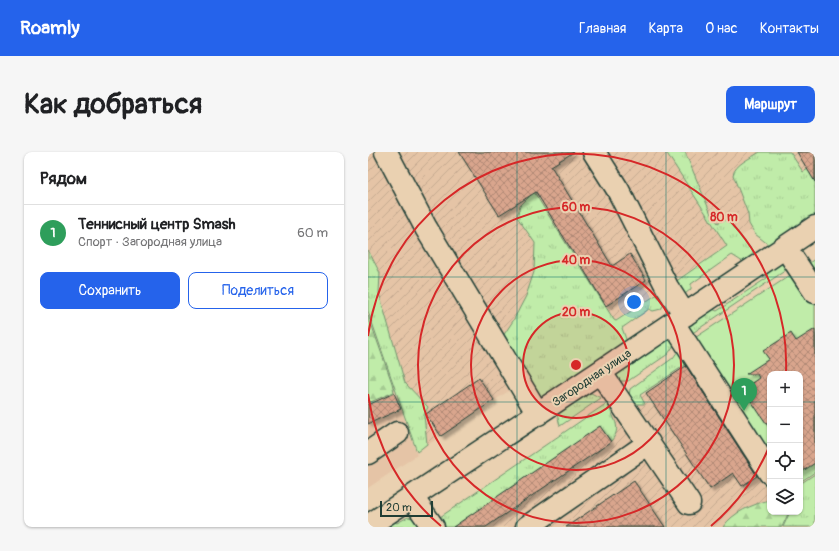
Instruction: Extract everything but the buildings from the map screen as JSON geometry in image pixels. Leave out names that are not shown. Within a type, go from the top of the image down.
[{"type":"street","points":[[386,152],[426,228],[538,414]]},
{"type":"street","points":[[594,152],[618,190],[667,287],[679,319],[767,468]]},
{"type":"street","name":"Загородная улица","points":[[368,526],[538,414],[815,227]]},
{"type":"street","points":[[785,247],[812,282]]},
{"type":"street","points":[[600,372],[689,502]]},
{"type":"street","points":[[368,452],[397,433]]},
{"type":"street","points":[[527,527],[648,443]]},
{"type":"street","points":[[412,497],[433,527]]},
{"type":"shaded area","points":[[368,152],[815,152],[815,187],[417,452],[368,311]]},
{"type":"shaded area","points":[[368,315],[417,455],[368,488]]},
{"type":"shaded area","points":[[686,366],[767,491],[767,510],[742,527],[450,527]]},
{"type":"green space","points":[[666,152],[685,152],[711,214],[718,223],[723,220],[727,220],[752,250],[753,254],[749,259],[743,262],[732,255],[691,284],[691,289],[685,294],[681,294],[675,282],[727,246]]},
{"type":"green space","points":[[760,152],[790,152],[803,172],[815,165],[815,216],[769,245],[755,234],[749,224],[748,214],[733,175],[734,171],[740,164]]},
{"type":"green space","points":[[534,192],[614,320],[616,321],[656,295],[663,299],[664,304],[661,309],[653,311],[649,309],[622,328],[627,342],[545,397],[539,398],[501,339],[513,321],[526,296],[534,272],[535,243],[517,217],[520,206]]},
{"type":"green space","points":[[368,250],[380,273],[379,293],[405,383],[428,407],[424,415],[427,444],[417,452],[368,311]]},
{"type":"green space","points":[[815,259],[815,472],[803,480],[803,371],[767,371],[767,488],[678,349]]},
{"type":"green space","points":[[781,261],[789,268],[691,334],[686,323],[710,308],[717,311],[767,278],[767,269]]},
{"type":"green space","points":[[368,315],[394,392],[368,403]]},
{"type":"green space","points":[[668,337],[676,342],[668,354],[628,381],[620,381],[617,376],[617,370]]},
{"type":"green space","points":[[678,351],[685,365],[640,395],[645,404],[636,404],[629,396],[630,389],[673,358]]},
{"type":"green space","points":[[591,393],[601,398],[560,426],[557,414],[560,409],[567,402],[576,397]]},
{"type":"green space","points":[[607,403],[617,427],[615,436],[611,441],[600,427],[463,527],[442,527],[440,524],[440,517]]},
{"type":"green space","points":[[815,474],[815,527],[783,527],[789,515],[803,515],[803,482]]},
{"type":"green space","points":[[767,501],[767,515],[788,515],[782,527],[723,527],[737,513]]},
{"type":"green space","points":[[408,517],[419,519],[424,527],[375,527],[388,520],[397,523]]},
{"type":"place","name":"Теннисный центр Smash","points":[[744,411]]}]
